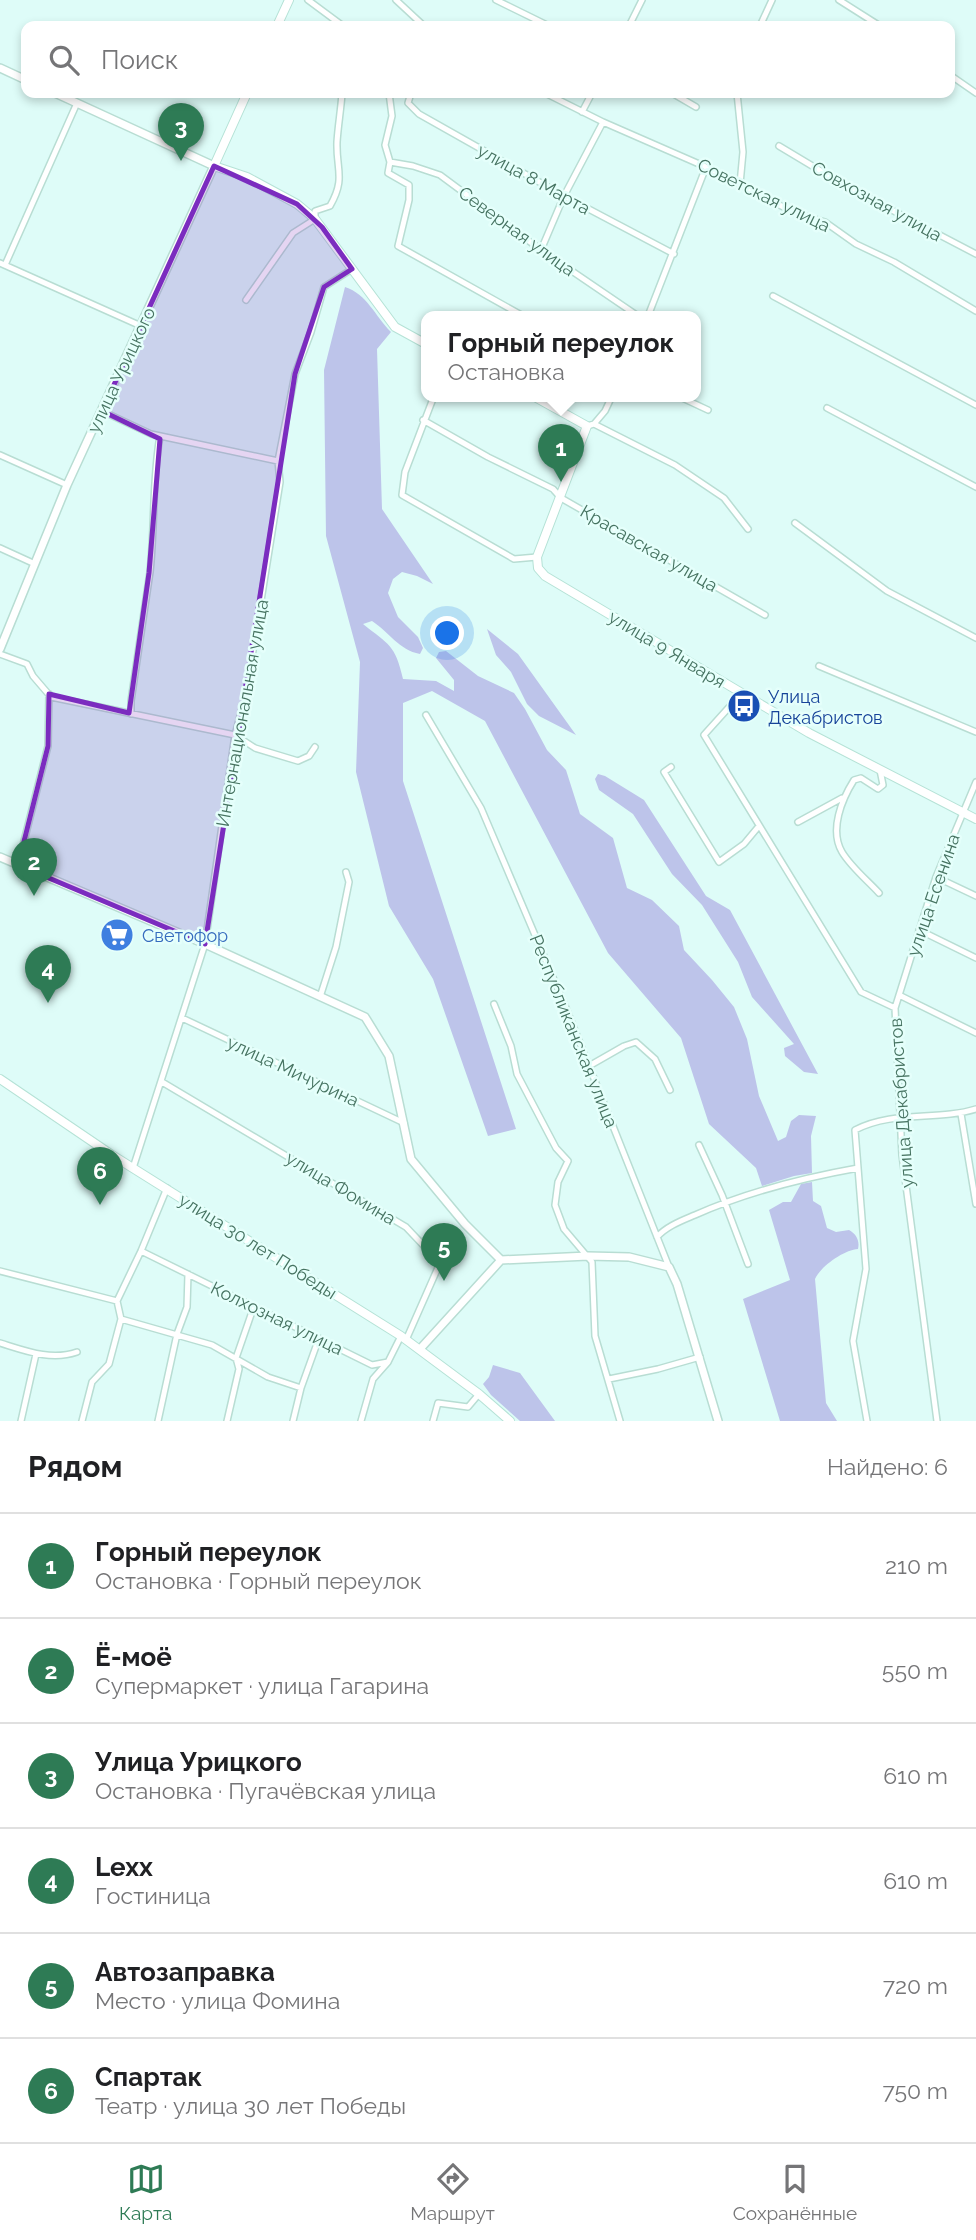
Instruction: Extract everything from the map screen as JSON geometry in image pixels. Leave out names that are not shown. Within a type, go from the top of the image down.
[{"type":"main road","points":[[279,21],[289,0]]},
{"type":"main road","name":"улица Урицкого","points":[[214,166],[245,98]]},
{"type":"main road","points":[[214,166],[257,183],[297,204],[315,219],[395,327],[421,341]]},
{"type":"main road","points":[[537,556],[591,425],[545,402]]},
{"type":"main road","name":"улица 9 Января","points":[[537,556],[538,568],[545,576],[741,694],[809,733],[976,819]]},
{"type":"main road","name":"улица 30 лет Победы","points":[[0,1079],[235,1234],[420,1349],[510,1421]]},
{"type":"street","points":[[308,0],[336,21]]},
{"type":"street","points":[[389,0],[396,0],[419,21]]},
{"type":"street","points":[[496,0],[539,21]]},
{"type":"street","points":[[632,21],[642,0]]},
{"type":"street","points":[[762,21],[772,0]]},
{"type":"street","points":[[839,0],[872,21]]},
{"type":"street","points":[[0,68],[21,78]]},
{"type":"street","points":[[955,78],[976,93]]},
{"type":"street","points":[[66,98],[214,166]]},
{"type":"street","points":[[246,300],[293,233],[315,219],[315,211],[330,206],[340,181],[337,145],[342,98]]},
{"type":"street","points":[[390,98],[392,116],[385,145],[390,162],[388,173],[409,185],[409,200],[398,246],[514,311]]},
{"type":"street","name":"улица 8 Марта","points":[[410,98],[408,103],[419,114],[674,254]]},
{"type":"street","name":"Советская улица","points":[[555,98],[706,167],[795,213],[825,222],[856,244],[894,262],[976,311]]},
{"type":"street","points":[[582,112],[589,98]]},
{"type":"street","points":[[681,98],[696,107]]},
{"type":"street","points":[[738,98],[743,152],[740,184]]},
{"type":"street","points":[[77,103],[3,264],[141,326]]},
{"type":"street","points":[[541,250],[564,196],[603,122]]},
{"type":"street","name":"Совхозная улица","points":[[779,146],[844,185],[976,254]]},
{"type":"street","name":"Северная улица","points":[[390,162],[440,175],[541,250],[631,311]]},
{"type":"street","name":"улица Урицкого","points":[[0,651],[67,485],[214,166]]},
{"type":"street","points":[[650,311],[706,167]]},
{"type":"street","name":"Интернациональная улица","points":[[133,1168],[205,944],[236,736],[246,694],[280,482],[278,461],[295,374],[324,287],[352,269]]},
{"type":"street","points":[[773,296],[976,405]]},
{"type":"street","points":[[431,402],[405,472],[402,495],[514,559],[537,556]]},
{"type":"street","points":[[610,402],[606,411],[591,425],[675,465],[724,498],[748,529]]},
{"type":"street","points":[[691,402],[708,410]]},
{"type":"street","points":[[827,408],[976,487]]},
{"type":"street","points":[[102,411],[151,435],[278,461]]},
{"type":"street","name":"Красавская улица","points":[[423,420],[488,457],[553,489],[561,498],[765,614]]},
{"type":"street","points":[[131,714],[132,687],[149,573],[155,507],[154,471],[160,436]]},
{"type":"street","points":[[0,454],[67,485]]},
{"type":"street","points":[[796,523],[887,591],[976,638]]},
{"type":"street","points":[[0,548],[35,564]]},
{"type":"street","points":[[0,651],[27,664],[51,697],[236,736],[255,748],[298,761],[309,756],[315,747]]},
{"type":"street","points":[[819,666],[976,732]]},
{"type":"street","points":[[18,865],[48,746],[48,694]]},
{"type":"street","name":"улица Декабристов","points":[[741,694],[704,735],[861,992],[895,1008],[902,1155],[937,1421]]},
{"type":"street","name":"Республиканская улица","points":[[426,715],[481,808],[589,1066],[677,1284],[718,1421]]},
{"type":"street","points":[[671,767],[664,772],[719,862],[744,844],[759,826]]},
{"type":"street","points":[[879,893],[843,854],[837,842],[842,799],[854,780],[860,778],[878,789],[883,785],[880,770]]},
{"type":"street","name":"улица Есенина","points":[[895,1008],[936,877],[976,782]]},
{"type":"street","points":[[799,822],[842,799]]},
{"type":"street","points":[[0,857],[205,944],[365,1017],[389,1056],[411,1159],[465,1224],[501,1260]]},
{"type":"street","points":[[320,997],[336,947],[349,882],[346,872]]},
{"type":"street","points":[[936,877],[976,896]]},
{"type":"street","points":[[919,930],[976,958]]},
{"type":"street","points":[[899,995],[976,1033]]},
{"type":"street","points":[[494,1003],[510,1045],[517,1074],[556,1148],[568,1161],[555,1196],[558,1218],[569,1237],[592,1262],[595,1336],[620,1421]]},
{"type":"street","name":"улица Мичурина","points":[[183,1018],[404,1123]]},
{"type":"street","points":[[589,1066],[636,1042],[655,1059],[670,1090]]},
{"type":"street","name":"улица Фомина","points":[[162,1082],[406,1227],[440,1263],[403,1338]]},
{"type":"street","points":[[867,1421],[853,1341],[866,1269],[855,1130],[902,1116],[961,1114],[976,1109]]},
{"type":"street","points":[[961,1114],[976,1204]]},
{"type":"street","points":[[699,1145],[722,1195],[748,1264]]},
{"type":"street","points":[[657,1237],[671,1226],[723,1203],[797,1180],[858,1168]]},
{"type":"street","points":[[82,1421],[92,1382],[110,1364],[121,1319],[117,1301],[167,1188]]},
{"type":"street","name":"Колхозная улица","points":[[141,1251],[372,1365],[388,1362]]},
{"type":"street","points":[[420,1349],[501,1260],[629,1257],[669,1266]]},
{"type":"street","points":[[0,1271],[117,1301]]},
{"type":"street","points":[[158,1421],[177,1334],[187,1307],[188,1274]]},
{"type":"street","points":[[227,1421],[239,1369],[236,1358],[254,1306]]},
{"type":"street","points":[[121,1319],[212,1345],[268,1377],[300,1388]]},
{"type":"street","points":[[293,1421],[300,1388],[319,1338]]},
{"type":"street","points":[[361,1421],[373,1379],[403,1338]]},
{"type":"street","points":[[0,1343],[36,1354],[62,1357],[78,1352]]},
{"type":"street","points":[[21,1421],[36,1354]]},
{"type":"street","points":[[609,1379],[700,1357]]},
{"type":"street","points":[[433,1421],[438,1404],[468,1407],[479,1394]]},
{"type":"highlighted area","points":[[214,166],[297,204],[322,227],[352,269],[324,287],[295,374],[205,944],[18,865],[48,746],[49,694],[129,713],[149,573],[160,439],[102,411]]},
{"type":"shaded area","points":[[345,287],[365,300],[391,332],[377,349],[382,509],[433,584],[402,572],[393,579],[388,593],[398,617],[418,637],[423,648],[420,654],[400,645],[372,621],[363,624],[390,646],[403,679],[436,681],[454,691],[454,680],[436,658],[439,652],[446,651],[478,676],[514,693],[547,750],[566,770],[580,814],[613,838],[627,888],[652,900],[679,926],[684,950],[734,1007],[747,1039],[759,1096],[778,1141],[786,1137],[791,1121],[799,1115],[816,1116],[811,1136],[812,1173],[762,1186],[756,1168],[709,1124],[681,1038],[608,953],[485,721],[432,691],[403,703],[403,781],[516,1129],[488,1136],[433,979],[389,906],[356,772],[360,662],[326,536],[324,370]]},
{"type":"shaded area","points":[[487,629],[518,654],[576,735],[539,716],[527,704],[511,672],[496,655]]},
{"type":"shaded area","points":[[598,774],[644,800],[706,896],[730,910],[818,1074],[804,1072],[785,1056],[784,1048],[794,1044],[752,997],[738,962],[702,905],[672,874],[633,814],[599,790],[595,779]]},
{"type":"shaded area","points":[[812,1182],[813,1201],[821,1206],[827,1228],[836,1232],[849,1230],[858,1243],[858,1249],[846,1252],[834,1260],[822,1269],[815,1279],[826,1403],[837,1421],[780,1421],[743,1299],[790,1280],[769,1210],[783,1202],[791,1202],[801,1184]]},
{"type":"shaded area","points":[[493,1365],[520,1373],[555,1421],[520,1421],[491,1395],[483,1384]]},
{"type":"place","name":"Улица Урицкого","points":[[181,161]]},
{"type":"place","name":"Горный переулок","points":[[561,482]]},
{"type":"place","name":"Улица Декабристов","points":[[744,706]]},
{"type":"place","name":"Ё-моё","points":[[34,896]]},
{"type":"place","name":"Светофор","points":[[117,935]]},
{"type":"place","name":"Lexx","points":[[48,1003]]},
{"type":"place","name":"Спартак","points":[[100,1205]]},
{"type":"place","name":"Автозаправка","points":[[444,1281]]}]
